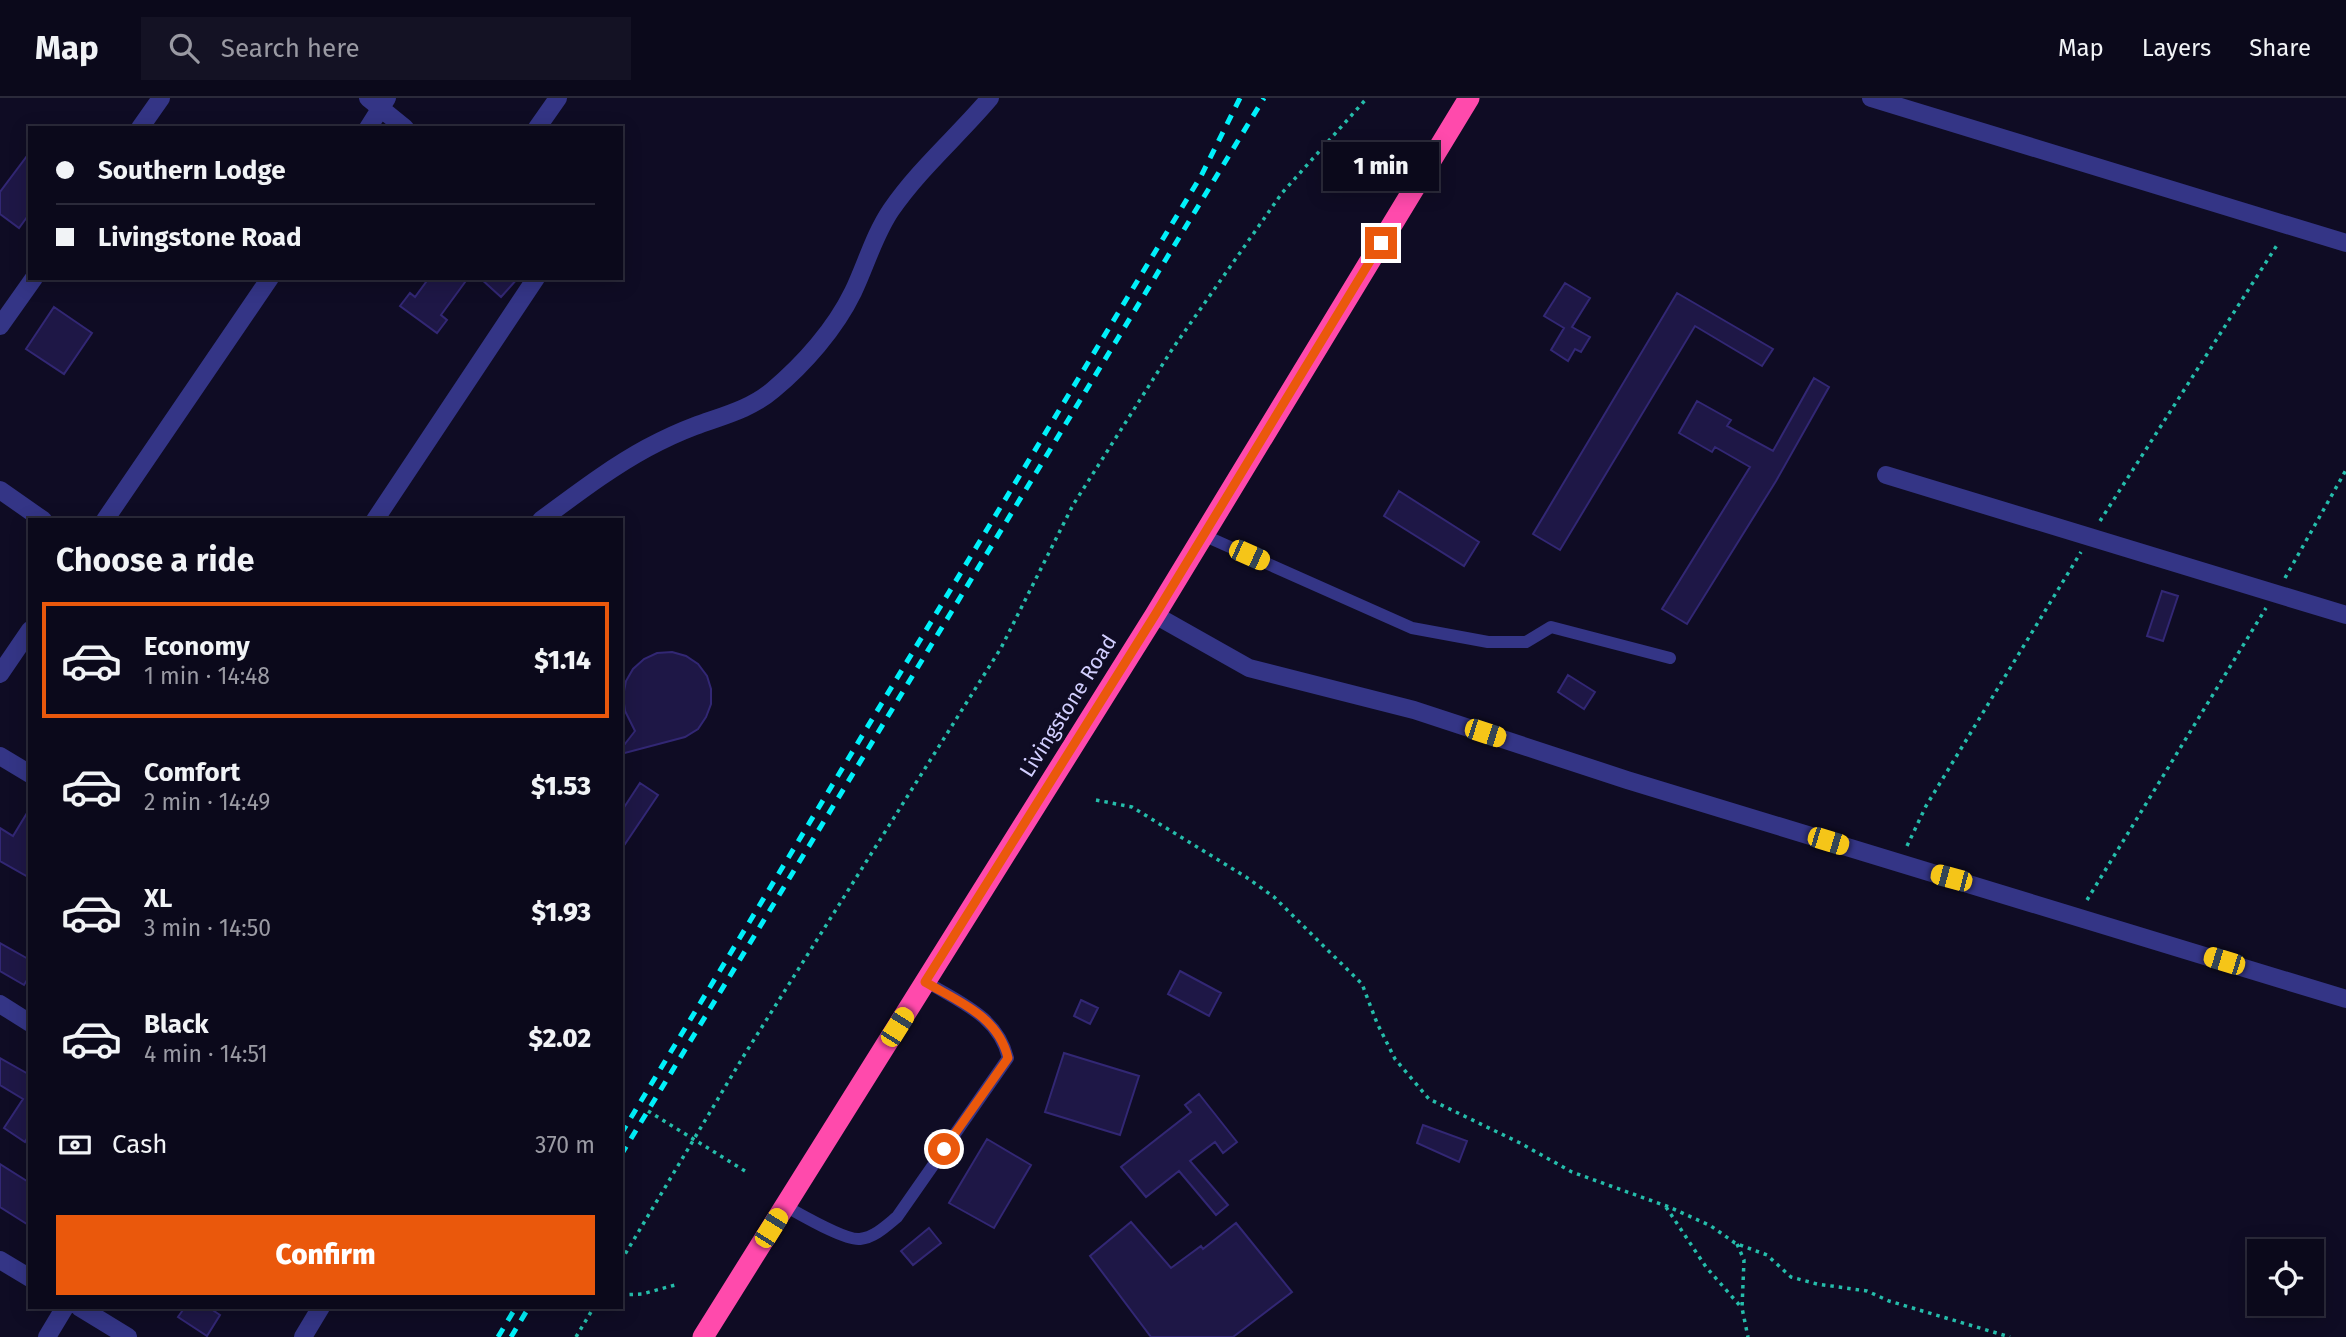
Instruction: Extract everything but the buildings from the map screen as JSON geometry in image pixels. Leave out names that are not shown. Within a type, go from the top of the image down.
[{"type":"highway","name":"Livingstone Road","points":[[704,1337],[1155,615],[1469,98]]},
{"type":"street","points":[[141,126],[161,98]]},
{"type":"street","points":[[538,126],[558,98]]},
{"type":"street","points":[[544,518],[646,448],[749,405],[769,393],[792,373],[816,347],[852,293],[878,232],[892,209],[917,177],[990,98]]},
{"type":"street","points":[[1871,98],[2346,243]]},
{"type":"street","points":[[369,126],[378,102],[403,126]]},
{"type":"street","points":[[0,326],[33,280]]},
{"type":"street","points":[[106,518],[269,280]]},
{"type":"street","points":[[376,518],[535,280]]},
{"type":"street","points":[[1886,475],[2346,615]]},
{"type":"street","points":[[0,490],[40,518]]},
{"type":"street","points":[[1155,615],[1249,668],[1414,710],[1653,788],[2346,999]]},
{"type":"street","points":[[0,674],[28,633]]},
{"type":"street","points":[[0,756],[28,774]]},
{"type":"street","points":[[0,1004],[28,1022]]},
{"type":"street","points":[[0,1260],[28,1277]]},
{"type":"street","points":[[47,1337],[64,1309]]},
{"type":"street","points":[[82,1309],[128,1337]]},
{"type":"street","points":[[303,1337],[320,1309]]},
{"type":"lane","points":[[1203,535],[1412,628],[1488,642],[1525,642],[1551,627],[1670,658]]},
{"type":"lane","points":[[785,1206],[858,1240],[875,1234],[897,1217],[1008,1058],[1004,1044],[984,1016],[925,982]]},
{"type":"path","points":[[623,1258],[743,1057],[1001,648],[1073,505],[1173,348],[1282,193],[1367,98]]},
{"type":"path","points":[[2077,917],[2275,594],[2346,470]]},
{"type":"path","points":[[1096,800],[1132,807],[1274,897],[1362,984],[1395,1059],[1429,1099],[1520,1143],[1572,1172],[1665,1205],[1711,1226],[1735,1242],[1767,1255],[1791,1277],[1817,1284],[1867,1291],[1889,1301],[2010,1337]]},
{"type":"path","points":[[648,1111],[745,1171]]},
{"type":"path","points":[[1665,1205],[1706,1267],[1742,1308]]},
{"type":"path","points":[[1735,1242],[1743,1254],[1745,1267],[1742,1308],[1748,1337]]},
{"type":"path","points":[[623,1295],[642,1294],[675,1285]]},
{"type":"path","points":[[576,1337],[593,1309]]},
{"type":"railway","points":[[623,1131],[1201,176],[1240,98]]},
{"type":"railway","points":[[623,1152],[1264,98]]},
{"type":"railway","points":[[498,1337],[515,1309]]},
{"type":"railway","points":[[511,1337],[528,1309]]},
{"type":"route","points":[[944,1149],[1008,1058],[1004,1044],[984,1016],[925,982],[1155,615],[1381,243]]}]
